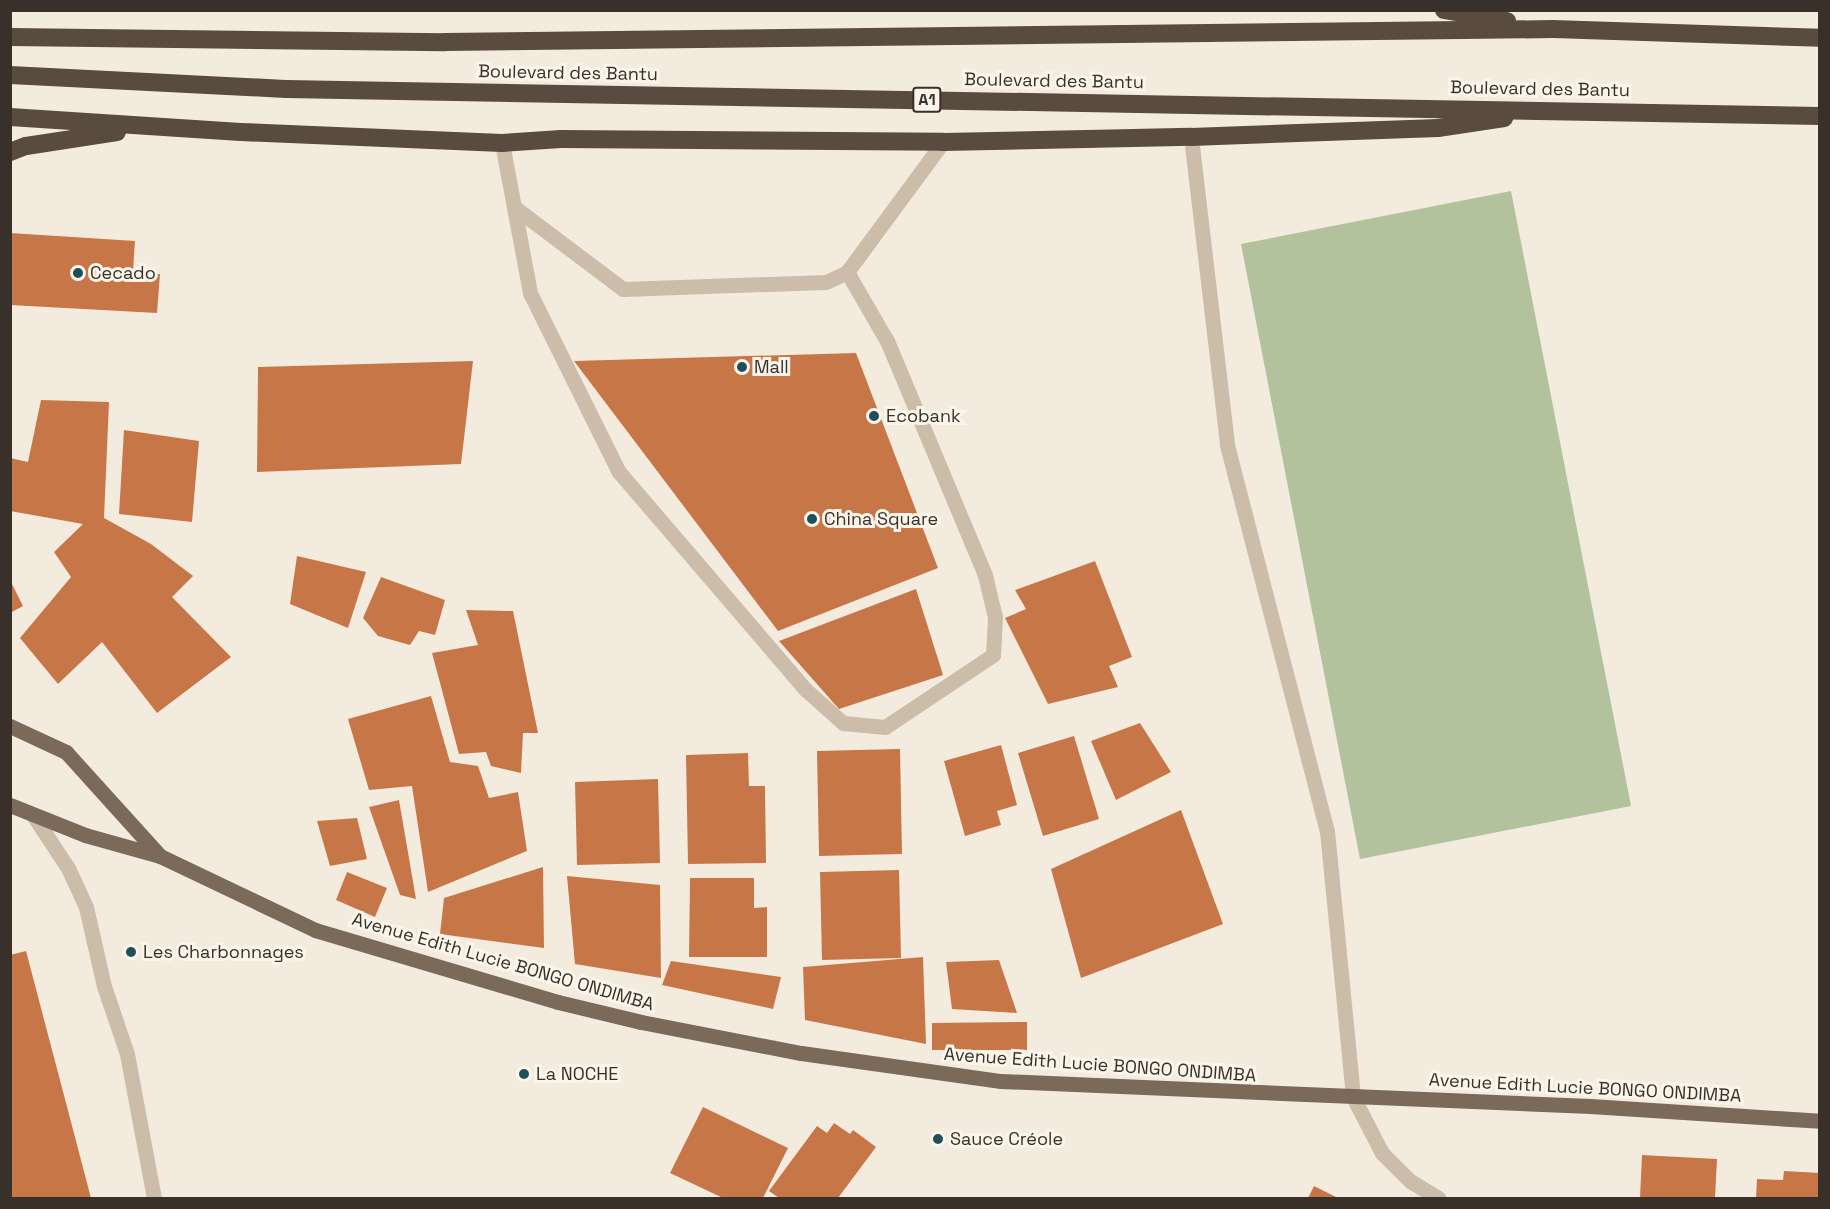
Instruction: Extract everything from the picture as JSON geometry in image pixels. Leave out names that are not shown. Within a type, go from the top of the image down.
[{"type":"highway","points":[[1444,10],[1553,29]]},
{"type":"highway","name":"Boulevard des Bantu","points":[[10,37],[468,42],[1553,29],[1820,38]]},
{"type":"highway","name":"Boulevard des Bantu","points":[[10,75],[298,89],[1820,116]]},
{"type":"highway","points":[[10,117],[502,143],[561,139],[943,142],[1191,137],[1438,128],[1555,110]]},
{"type":"highway","points":[[10,152],[68,139],[162,126]]},
{"type":"main road","points":[[10,726],[66,752],[160,856]]},
{"type":"main road","points":[[10,805],[33,815],[160,856]]},
{"type":"main road","name":"Avenue Edith Lucie BONGO ONDIMBA","points":[[160,856],[315,930],[641,1022],[898,1069],[1001,1081],[1820,1121]]},
{"type":"street","points":[[1191,137],[1227,445],[1328,831],[1353,1097],[1382,1153],[1410,1181],[1438,1198]]},
{"type":"street","points":[[514,207],[622,289],[826,282],[847,272],[943,142]]},
{"type":"street","points":[[502,143],[530,292],[619,472],[806,690],[843,723],[885,727],[993,655],[995,617],[986,575],[887,340],[847,272]]},
{"type":"street","points":[[33,815],[68,868],[86,907],[104,986],[127,1054],[154,1198]]},
{"type":"green space","points":[[1511,191],[1631,806],[1360,859],[1241,244]]},
{"type":"building","name":"Cecado","points":[[10,233],[135,241],[133,272],[160,274],[157,313],[10,305]]},
{"type":"building","points":[[856,353],[938,568],[778,631],[574,361]]},
{"type":"building","points":[[473,361],[461,464],[257,472],[258,367]]},
{"type":"building","points":[[41,400],[109,402],[104,518],[151,544],[193,576],[172,597],[231,657],[157,713],[102,642],[58,684],[20,638],[71,577],[54,552],[83,524],[10,511],[10,458],[28,462]]},
{"type":"building","points":[[124,430],[199,441],[192,522],[119,514]]},
{"type":"building","points":[[297,556],[366,572],[348,628],[290,604]]},
{"type":"building","points":[[1095,561],[1132,657],[1109,666],[1118,687],[1048,704],[1005,618],[1026,609],[1015,590]]},
{"type":"building","points":[[381,577],[445,600],[435,635],[419,631],[410,645],[378,636],[363,618]]},
{"type":"building","points":[[10,580],[23,606],[10,613]]},
{"type":"building","points":[[916,589],[943,675],[839,709],[779,641]]},
{"type":"building","points":[[466,610],[513,611],[538,733],[523,733],[521,773],[491,766],[486,752],[459,754],[432,653],[478,645]]},
{"type":"building","points":[[431,696],[450,762],[478,766],[489,798],[518,792],[527,851],[428,892],[412,786],[369,790],[348,719]]},
{"type":"building","points":[[1140,723],[1171,772],[1116,800],[1091,741]]},
{"type":"building","points":[[1074,736],[1099,819],[1043,836],[1018,753]]},
{"type":"building","points":[[1001,745],[1017,805],[997,811],[1001,825],[965,836],[944,761]]},
{"type":"building","points":[[900,749],[902,854],[819,856],[817,751]]},
{"type":"building","points":[[748,753],[749,786],[765,786],[766,863],[688,864],[686,755]]},
{"type":"building","points":[[658,779],[660,863],[577,865],[575,782]]},
{"type":"building","points":[[399,800],[416,899],[400,895],[369,807]]},
{"type":"building","points":[[1181,810],[1223,924],[1081,978],[1051,869]]},
{"type":"building","points":[[357,818],[367,859],[330,866],[317,821]]},
{"type":"building","points":[[543,867],[544,948],[440,934],[444,898]]},
{"type":"building","points":[[899,870],[901,958],[822,960],[820,872]]},
{"type":"building","points":[[347,872],[387,888],[375,917],[336,900]]},
{"type":"building","points":[[567,876],[660,885],[661,978],[575,964]]},
{"type":"building","points":[[690,878],[754,878],[754,908],[767,907],[767,957],[689,957]]},
{"type":"building","points":[[26,951],[91,1198],[10,1198],[10,955]]},
{"type":"building","points":[[923,957],[926,1044],[805,1020],[803,967]]},
{"type":"building","points":[[999,960],[1017,1013],[952,1009],[946,962]]},
{"type":"building","points":[[671,961],[781,977],[773,1009],[662,985]]},
{"type":"building","points":[[1027,1022],[1027,1050],[932,1050],[932,1023]]},
{"type":"building","points":[[703,1107],[788,1148],[763,1198],[723,1198],[670,1173]]},
{"type":"building","points":[[834,1123],[850,1134],[853,1130],[876,1147],[838,1198],[779,1198],[769,1191],[817,1126],[827,1133]]},
{"type":"building","points":[[1642,1155],[1717,1159],[1715,1198],[1640,1198]]},
{"type":"building","points":[[1784,1171],[1820,1173],[1820,1198],[1756,1198],[1757,1179],[1783,1180]]},
{"type":"building","points":[[1314,1186],[1338,1198],[1308,1198]]},
{"type":"place","name":"Cecado","points":[[78,273]]},
{"type":"place","name":"Mall","points":[[742,367]]},
{"type":"place","name":"Ecobank","points":[[874,416]]},
{"type":"place","name":"China Square","points":[[812,519]]},
{"type":"place","name":"Les Charbonnages","points":[[131,952]]},
{"type":"place","name":"La NOCHE","points":[[524,1074]]},
{"type":"place","name":"Sauce Créole","points":[[938,1139]]}]
